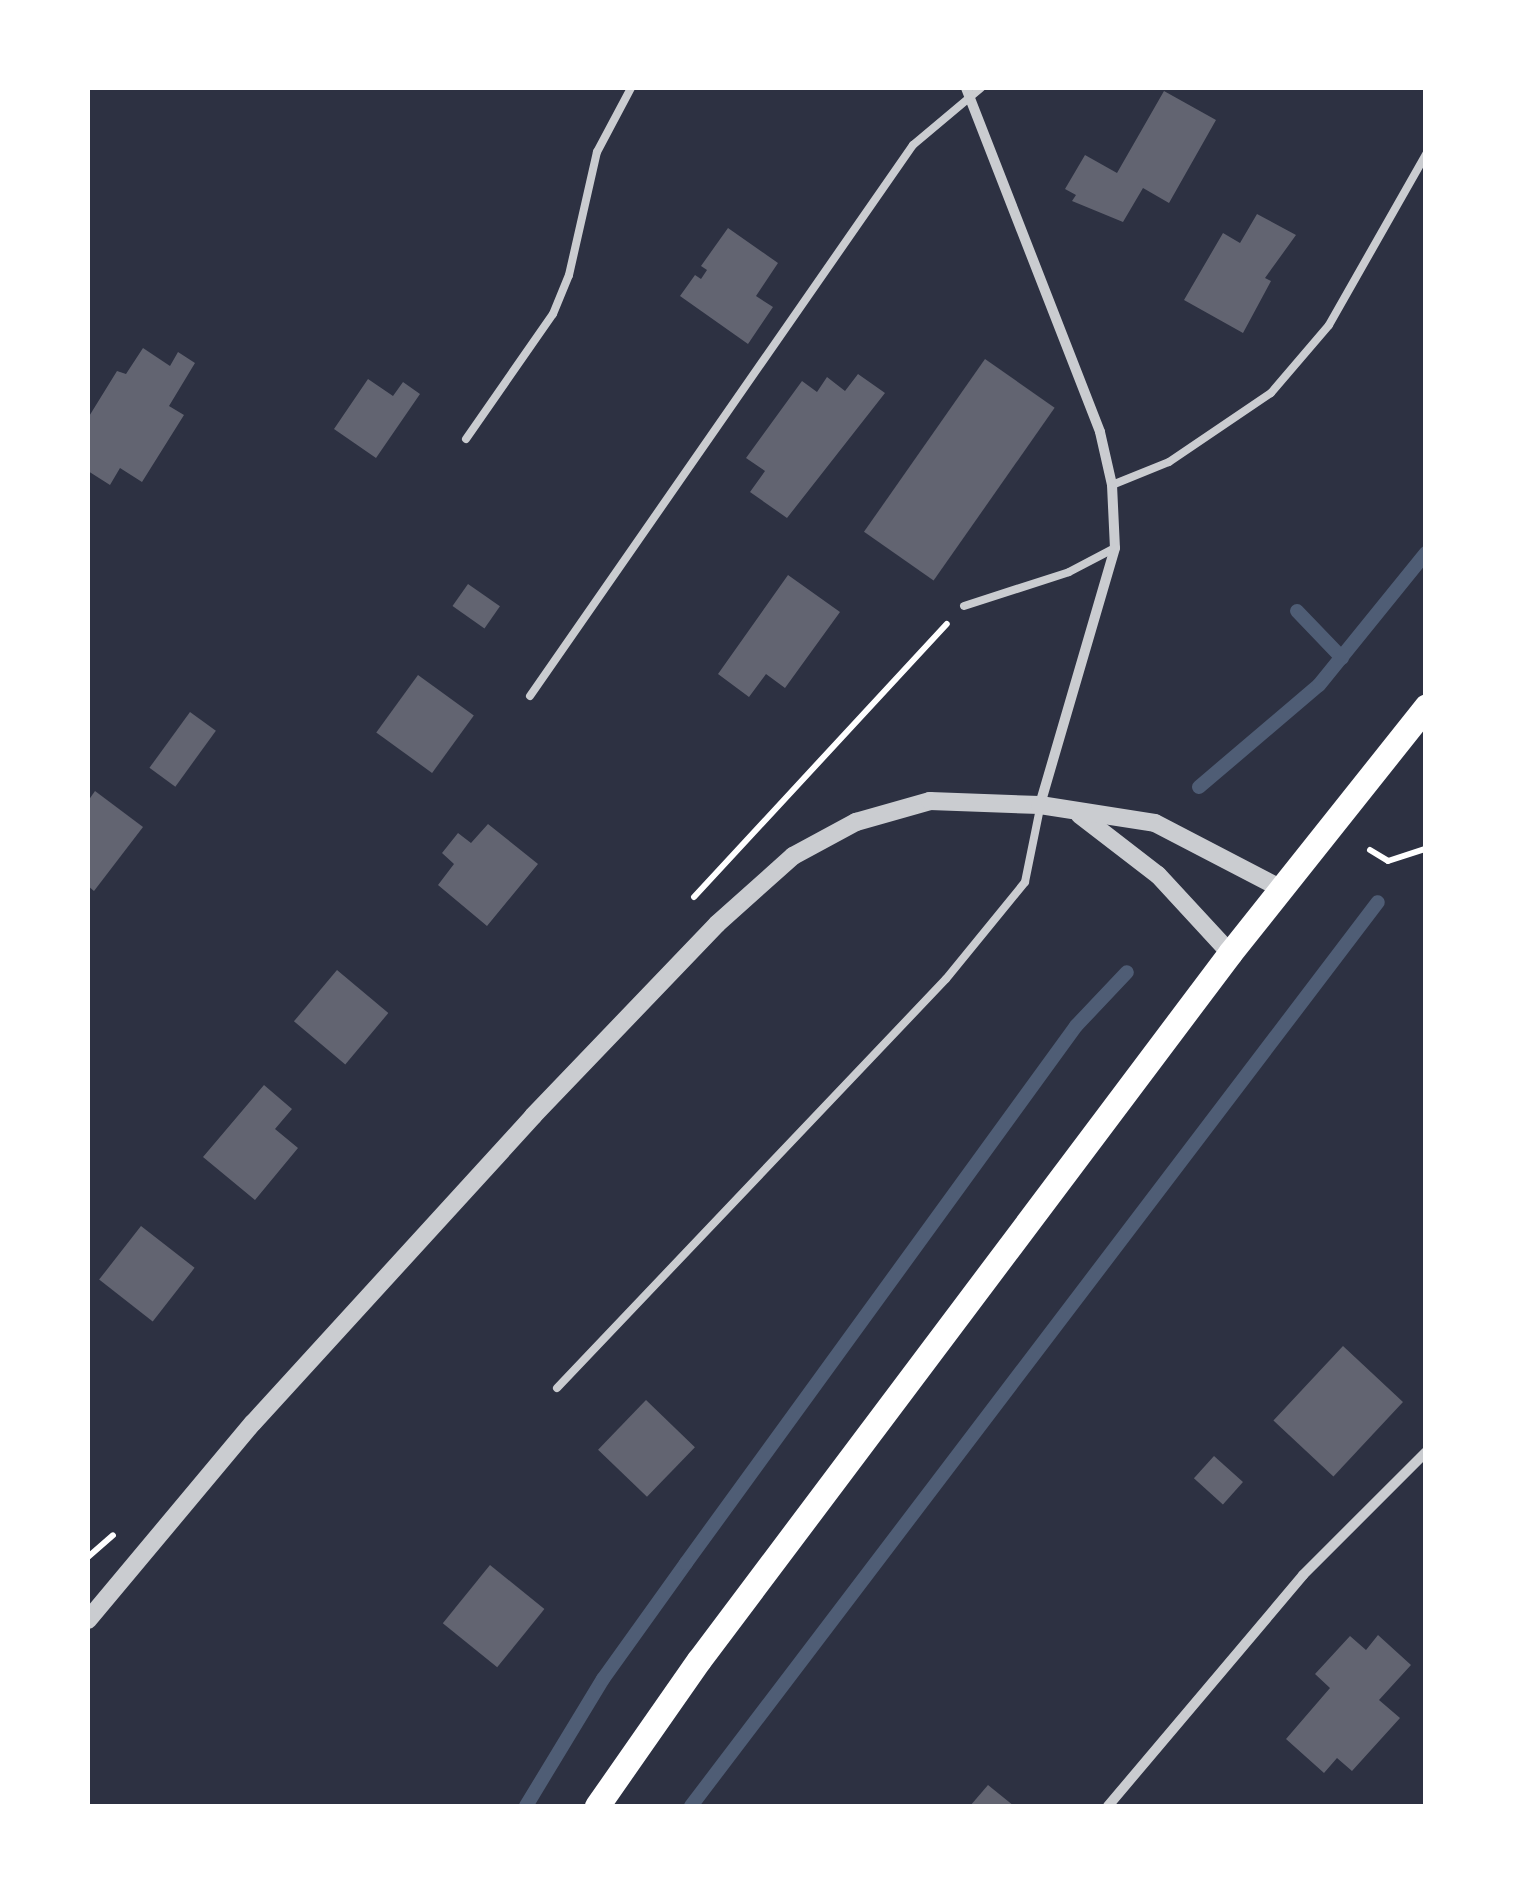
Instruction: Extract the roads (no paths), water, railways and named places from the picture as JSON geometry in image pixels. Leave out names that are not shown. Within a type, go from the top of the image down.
[{"type":"main road","points":[[597,1806],[699,1660],[1230,954],[1426,707]]},
{"type":"street","points":[[966,88],[1100,432],[1112,485],[1115,548],[1040,805]]},
{"type":"street","points":[[88,1620],[254,1423],[592,1052],[793,856],[856,822],[930,801],[1040,805],[1171,829],[1282,889]]},
{"type":"street","points":[[1079,815],[1158,875],[1230,954]]},
{"type":"street","points":[[1108,1806],[1303,1575],[1426,1452]]},
{"type":"lane","points":[[466,439],[553,314],[569,275],[596,152],[631,88]]},
{"type":"lane","points":[[530,696],[912,145],[972,100],[981,88]]},
{"type":"lane","points":[[1112,485],[1169,462],[1271,393],[1329,325],[1426,154]]},
{"type":"lane","points":[[964,606],[1070,572],[1115,548]]},
{"type":"lane","points":[[557,1388],[946,979],[1024,882],[1040,805]]},
{"type":"waterway","points":[[1199,787],[1319,685],[1426,553]]},
{"type":"waterway","points":[[1297,611],[1342,658]]},
{"type":"waterway","points":[[691,1806],[1378,902]]},
{"type":"waterway","points":[[526,1806],[603,1679],[686,1563],[1076,1026],[1127,972]]}]
